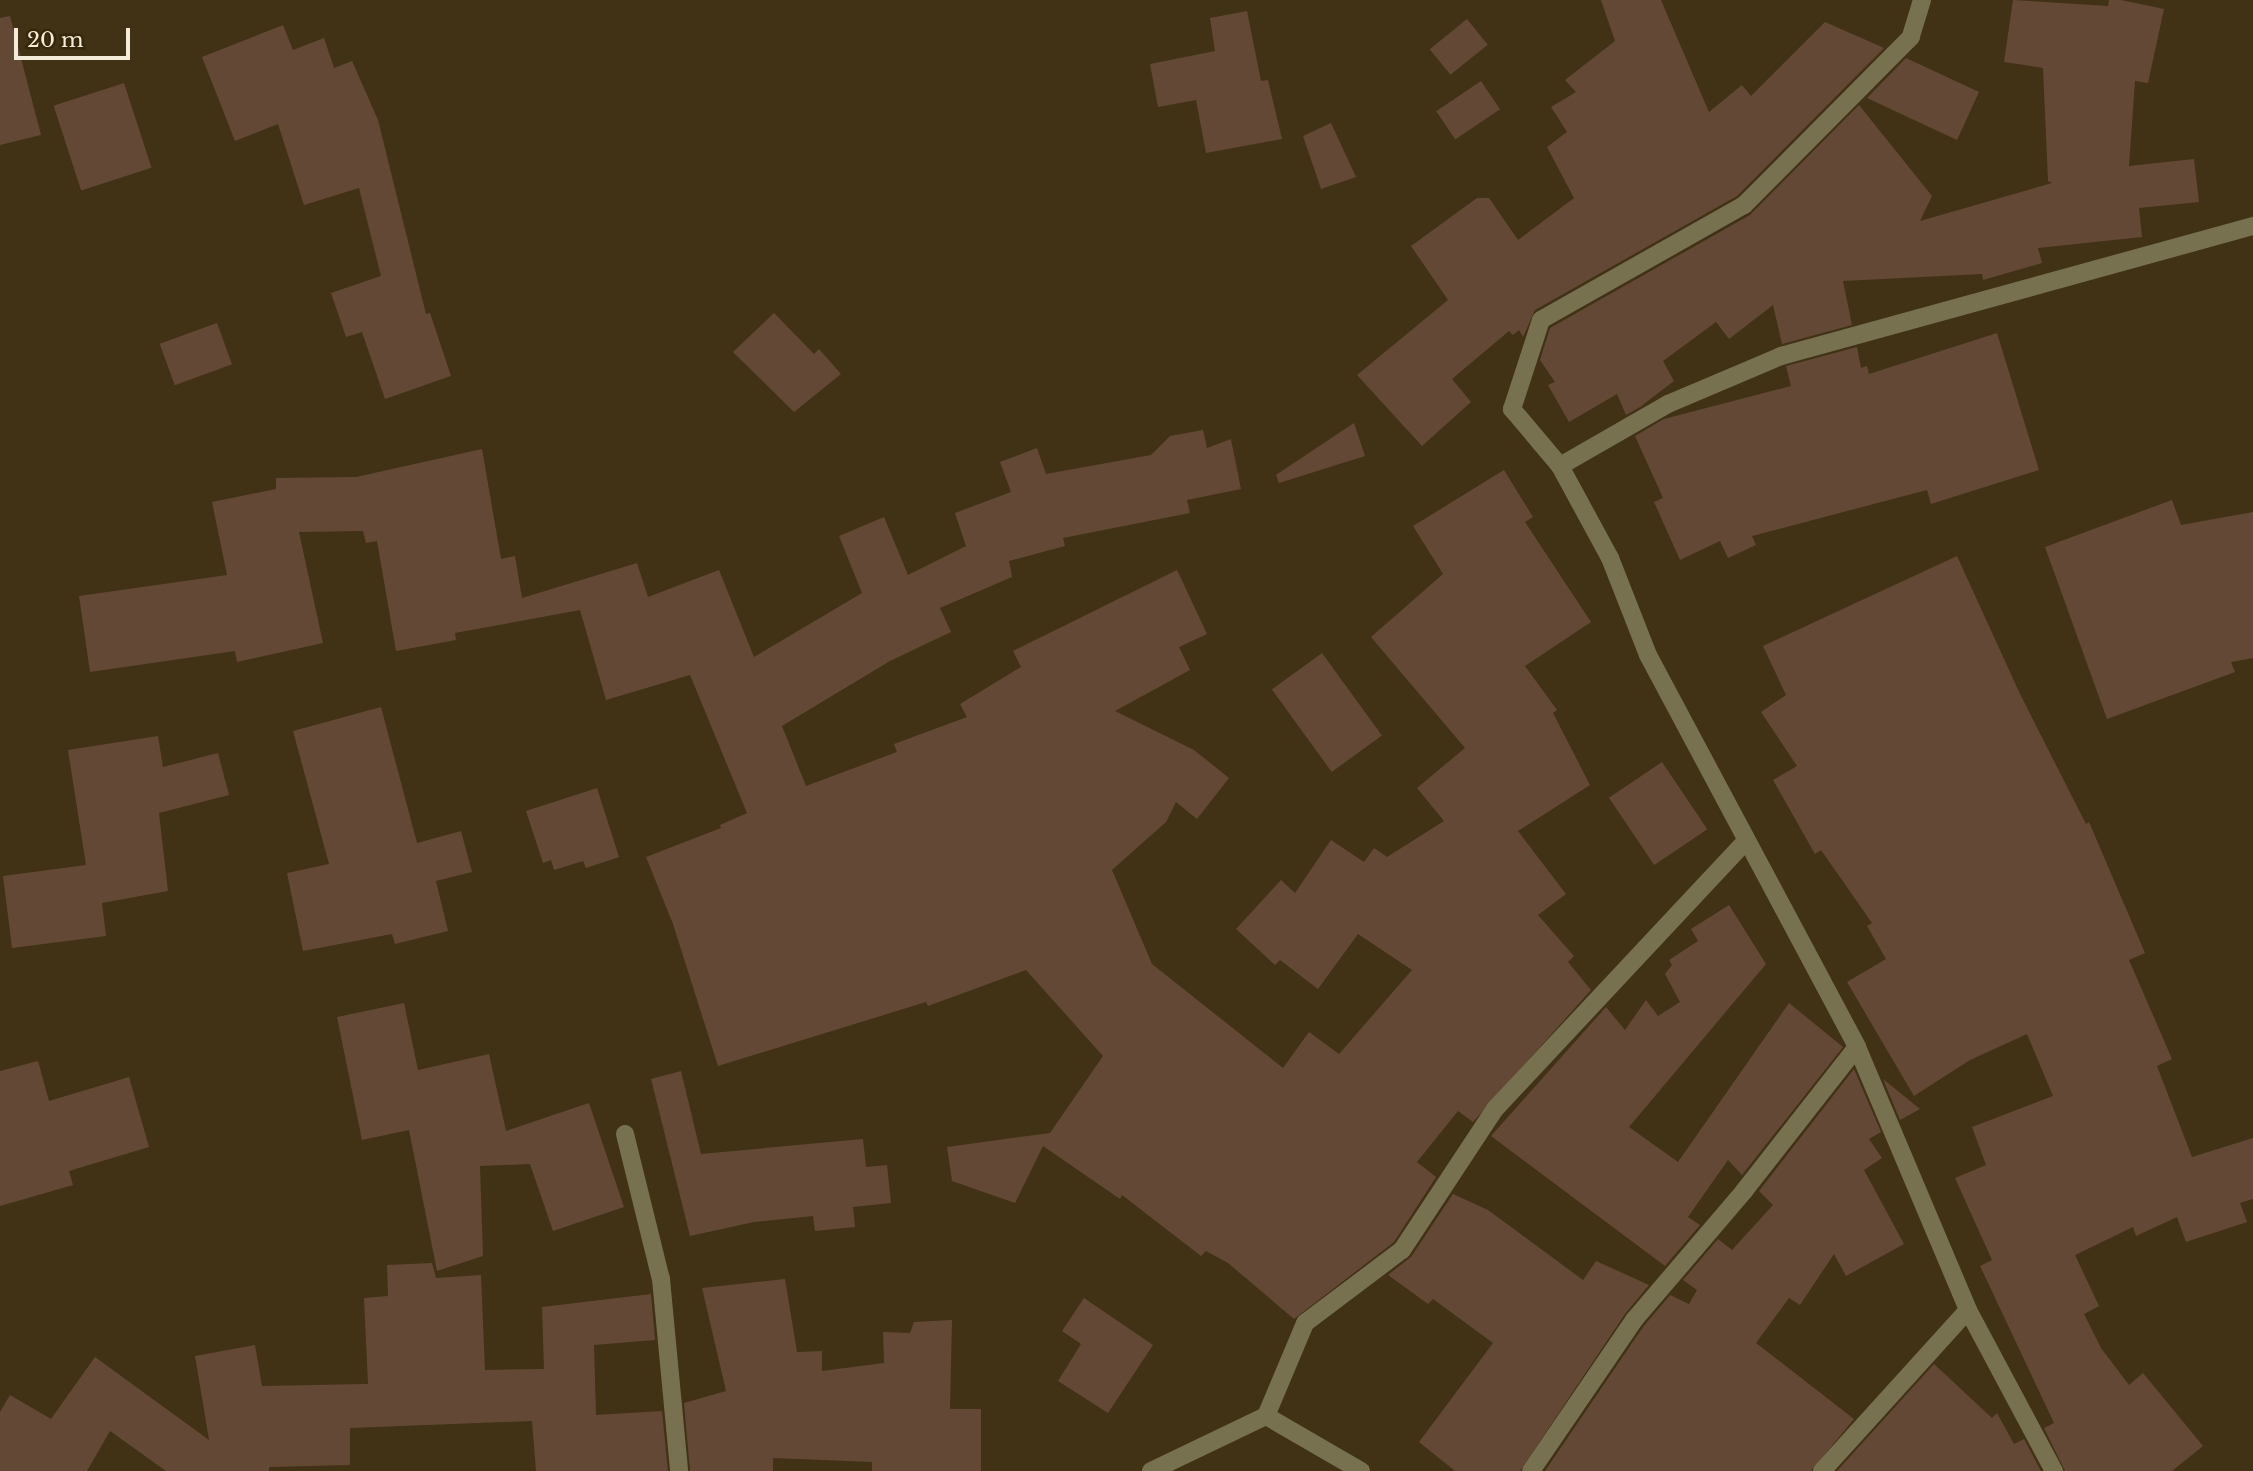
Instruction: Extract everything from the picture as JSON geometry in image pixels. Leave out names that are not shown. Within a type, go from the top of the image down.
[{"type":"street","points":[[1922,0],[1911,37],[1744,205],[1541,320],[1512,409],[1560,466],[1609,558],[1648,655],[1857,1047],[1968,1310],[2054,1471]]},
{"type":"street","points":[[1560,466],[1668,404],[1781,356],[2253,226]]},
{"type":"street","points":[[1151,1471],[1266,1416],[1305,1323],[1402,1250],[1495,1109],[1746,841]]},
{"type":"street","points":[[1531,1471],[1634,1320],[1857,1047]]},
{"type":"street","points":[[625,1134],[649,1216],[661,1279],[679,1471]]},
{"type":"street","points":[[1822,1471],[1968,1310]]},
{"type":"street","points":[[1266,1416],[1360,1471]]},
{"type":"building","points":[[1601,0],[1661,0],[1709,112],[1742,85],[1751,96],[1825,22],[1884,48],[1737,196],[1535,310],[1523,337],[1519,330],[1513,335],[1509,331],[1452,379],[1471,402],[1422,446],[1357,375],[1448,300],[1411,246],[1477,198],[1489,198],[1518,240],[1574,198],[1547,147],[1567,132],[1551,107],[1576,92],[1565,80],[1615,41]]},
{"type":"building","points":[[2013,0],[2108,6],[2109,0],[2121,0],[2164,9],[2148,83],[2135,81],[2129,166],[2194,159],[2199,202],[2139,208],[2142,237],[2038,248],[2042,263],[1983,280],[1982,274],[1843,281],[1852,325],[1782,344],[1773,305],[1729,339],[1716,322],[1663,361],[1674,381],[1640,407],[1626,415],[1617,394],[1569,422],[1548,385],[1555,382],[1540,360],[1550,328],[1750,215],[1859,105],[1932,196],[1920,221],[2052,183],[2048,181],[2043,68],[2004,62]]},
{"type":"building","points":[[1247,11],[1261,81],[1268,80],[1282,139],[1206,153],[1196,100],[1158,107],[1150,64],[1215,51],[1210,18]]},
{"type":"building","points":[[10,16],[41,135],[0,145],[0,18]]},
{"type":"building","points":[[1467,19],[1488,45],[1450,75],[1430,49]]},
{"type":"building","points":[[283,25],[293,50],[324,38],[334,68],[352,61],[378,120],[426,314],[430,313],[451,376],[385,399],[362,332],[346,337],[331,293],[381,276],[359,188],[304,205],[278,124],[235,141],[202,57]]},
{"type":"building","points":[[1906,58],[1979,92],[1957,140],[1867,98]]},
{"type":"building","points":[[1481,81],[1500,109],[1455,139],[1436,111]]},
{"type":"building","points":[[124,83],[152,168],[81,191],[54,106]]},
{"type":"building","points":[[1331,123],[1356,177],[1321,189],[1303,136]]},
{"type":"building","points":[[774,313],[814,354],[819,349],[841,374],[794,412],[733,352]]},
{"type":"building","points":[[217,323],[232,364],[175,385],[160,344]]},
{"type":"building","points":[[1997,333],[2039,470],[1931,504],[1927,490],[1752,536],[1756,545],[1728,558],[1720,541],[1680,560],[1654,502],[1663,498],[1635,436],[1664,419],[1791,386],[1786,366],[1857,347],[1861,368],[1867,366],[1869,374]]},
{"type":"building","points":[[1354,423],[1365,456],[1279,483],[1276,475]]},
{"type":"building","points":[[1203,430],[1207,448],[1231,439],[1241,489],[1187,500],[1190,513],[1063,538],[1065,546],[1009,561],[1012,577],[940,608],[951,632],[890,661],[782,726],[806,786],[897,752],[894,744],[967,717],[960,704],[1021,667],[1013,651],[1177,570],[1207,634],[1179,647],[1190,670],[1115,711],[1194,750],[1229,778],[1197,819],[1176,802],[1166,822],[1112,870],[1152,964],[1283,1068],[1309,1032],[1339,1054],[1412,970],[1358,934],[1318,989],[1280,960],[1275,965],[1236,929],[1281,880],[1295,893],[1331,840],[1364,862],[1374,848],[1387,857],[1444,821],[1417,788],[1465,748],[1371,637],[1443,574],[1413,526],[1504,470],[1533,517],[1525,522],[1591,622],[1525,666],[1557,710],[1553,713],[1590,785],[1518,831],[1566,894],[1538,915],[1574,956],[1568,962],[1591,990],[1473,1122],[1458,1111],[1417,1162],[1436,1177],[1394,1242],[1294,1319],[1228,1263],[1206,1251],[1201,1256],[1122,1195],[1120,1199],[1043,1146],[1015,1203],[952,1181],[947,1147],[1050,1133],[1103,1056],[1026,970],[928,1006],[926,1002],[718,1066],[673,924],[646,857],[721,828],[720,825],[747,813],[690,675],[606,700],[580,610],[455,633],[456,640],[396,651],[377,541],[366,543],[363,531],[299,532],[323,643],[237,662],[235,651],[90,672],[79,596],[227,575],[212,502],[276,489],[276,478],[356,477],[482,449],[501,559],[515,556],[522,598],[637,563],[648,597],[719,570],[754,657],[862,593],[839,536],[884,517],[908,575],[966,546],[955,513],[1011,492],[1000,462],[1037,448],[1046,474],[1151,455],[1170,436]]},
{"type":"building","points":[[2172,500],[2181,525],[2253,512],[2253,658],[2231,662],[2235,672],[2107,719],[2045,547]]},
{"type":"building","points":[[1957,556],[2020,694],[2086,824],[2089,822],[2145,953],[2129,960],[2172,1059],[2157,1066],[2192,1157],[2253,1138],[2253,1199],[2240,1203],[2247,1222],[2186,1242],[2177,1217],[2136,1236],[2133,1227],[2075,1255],[2099,1306],[2084,1314],[2101,1348],[2129,1385],[2143,1373],[2203,1446],[2172,1471],[2065,1471],[2044,1428],[2054,1423],[1980,1266],[1992,1260],[1955,1178],[1986,1165],[1972,1127],[2053,1096],[2027,1034],[1970,1060],[1914,1096],[1847,982],[1886,959],[1867,926],[1872,923],[1821,850],[1815,854],[1773,780],[1797,766],[1761,712],[1786,695],[1763,646]]},
{"type":"building","points":[[1322,653],[1382,736],[1332,772],[1272,689]]},
{"type":"building","points":[[381,707],[417,843],[461,831],[472,872],[436,881],[448,931],[395,944],[392,934],[303,951],[287,873],[329,864],[293,731]]},
{"type":"building","points":[[158,736],[163,767],[218,753],[229,795],[159,813],[168,891],[102,903],[106,936],[12,948],[3,876],[86,865],[68,750]]},
{"type":"building","points":[[1662,762],[1707,829],[1654,865],[1609,798]]},
{"type":"building","points":[[597,788],[619,857],[586,868],[583,861],[554,870],[551,860],[543,863],[526,811]]},
{"type":"building","points":[[1729,905],[1766,964],[1629,1127],[1678,1162],[1789,1003],[1843,1047],[1742,1175],[1728,1160],[1688,1217],[1700,1225],[1665,1266],[1491,1136],[1606,1007],[1625,1030],[1646,1000],[1658,1016],[1680,1002],[1665,974],[1672,965],[1669,960],[1698,941],[1691,929]]},
{"type":"building","points":[[404,1003],[418,1070],[489,1054],[506,1131],[589,1103],[624,1207],[553,1231],[530,1164],[480,1166],[483,1256],[437,1271],[409,1130],[362,1140],[337,1017]]},
{"type":"building","points":[[38,1061],[49,1101],[129,1077],[149,1147],[69,1171],[73,1185],[0,1206],[0,1071]]},
{"type":"building","points":[[1854,1069],[1881,1132],[1869,1139],[1882,1158],[1864,1170],[1904,1244],[1846,1276],[1834,1254],[1800,1305],[1789,1298],[1756,1343],[1854,1419],[1811,1471],[1545,1471],[1643,1327],[1670,1295],[1689,1304],[1697,1290],[1683,1280],[1718,1239],[1732,1250],[1773,1205],[1759,1191]]},
{"type":"building","points":[[681,1071],[701,1154],[863,1139],[866,1167],[887,1165],[891,1203],[853,1207],[855,1227],[815,1231],[813,1216],[754,1222],[690,1236],[651,1079]]},
{"type":"building","points":[[1883,1079],[1920,1109],[1900,1120]]},
{"type":"building","points":[[1453,1194],[1488,1210],[1583,1280],[1596,1261],[1649,1285],[1625,1314],[1520,1471],[1455,1471],[1419,1442],[1493,1343],[1433,1299],[1428,1304],[1388,1275],[1411,1257]]},
{"type":"building","points":[[432,1263],[436,1278],[481,1275],[485,1370],[544,1369],[542,1307],[651,1294],[655,1340],[594,1345],[596,1415],[662,1411],[668,1471],[536,1471],[532,1421],[350,1428],[350,1465],[269,1467],[269,1471],[166,1471],[110,1431],[87,1471],[0,1471],[0,1412],[10,1395],[51,1419],[95,1357],[209,1440],[195,1356],[255,1345],[262,1386],[368,1384],[364,1298],[388,1296],[387,1265]]},
{"type":"building","points":[[785,1279],[797,1352],[822,1351],[822,1371],[884,1363],[883,1332],[910,1333],[914,1322],[952,1320],[950,1409],[981,1409],[981,1471],[872,1471],[872,1462],[773,1458],[773,1471],[690,1471],[684,1403],[726,1391],[702,1288]]},
{"type":"building","points":[[1084,1298],[1153,1345],[1108,1413],[1058,1381],[1081,1344],[1062,1331]]},
{"type":"building","points":[[1934,1364],[1992,1418],[1997,1413],[2014,1444],[2024,1439],[2041,1471],[1837,1471]]}]
